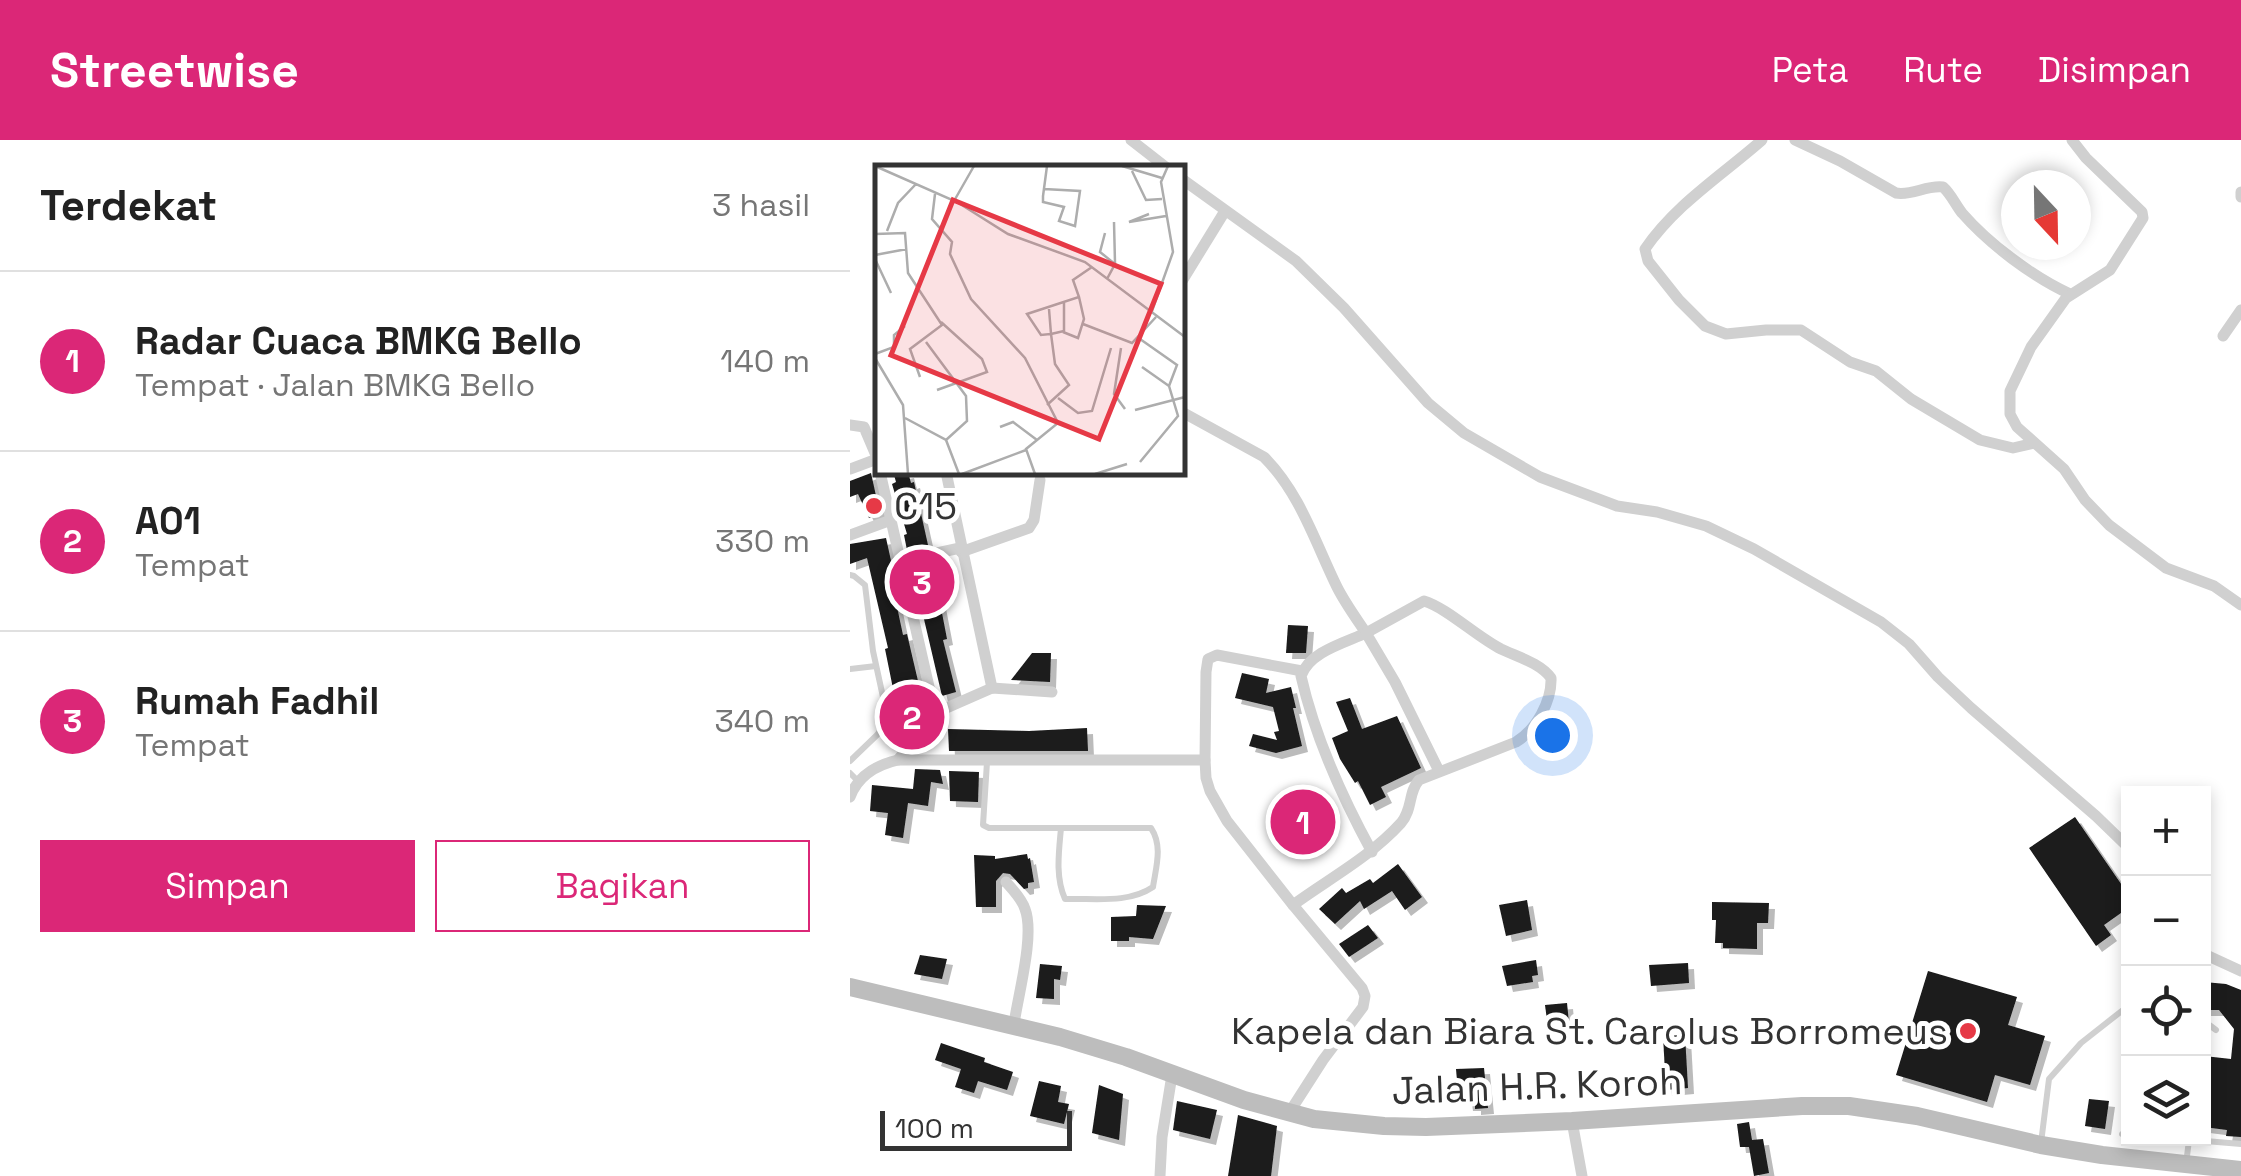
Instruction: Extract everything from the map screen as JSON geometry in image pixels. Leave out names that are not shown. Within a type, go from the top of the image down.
[{"type":"main road","name":"Jalan H.R. Koroh","points":[[850,987],[1014,1024],[1126,1057],[1244,1100],[1326,1121],[1426,1127],[1848,1106],[1918,1116],[2041,1144],[2228,1172]]},
{"type":"street","points":[[1131,140],[1163,165]]},
{"type":"street","points":[[1762,140],[1690,198],[1662,225],[1645,249],[1648,261],[1679,300],[1705,326],[1726,334],[1800,330],[1850,362],[1876,372],[1911,399],[1980,440],[2013,448],[2034,443]]},
{"type":"street","points":[[1794,140],[1896,193],[1943,187],[1968,218],[2015,261],[2070,294]]},
{"type":"street","points":[[2072,140],[2144,216],[2110,270],[2070,294],[2031,346],[2010,391],[2010,414],[2034,443],[2064,468],[2094,511],[2109,525],[2159,564],[2214,586],[2241,604]]},
{"type":"street","points":[[1185,181],[1274,242],[1320,282],[1408,383],[1464,433],[1540,477],[1617,506],[1706,526],[1882,622],[1909,644],[1970,708],[2121,840]]},
{"type":"street","points":[[1185,277],[1224,211]]},
{"type":"street","points":[[2222,336],[2241,310]]},
{"type":"street","points":[[1185,414],[1264,457],[1274,467],[1299,505],[1338,590],[1395,682],[1440,771]]},
{"type":"street","points":[[850,425],[864,427],[875,453]]},
{"type":"street","points":[[850,469],[875,461]]},
{"type":"street","points":[[881,475],[935,713]]},
{"type":"street","points":[[947,475],[992,688]]},
{"type":"street","points":[[900,561],[961,550],[1030,528],[1040,480]]},
{"type":"street","points":[[850,534],[891,520]]},
{"type":"street","points":[[1293,905],[1372,852],[1400,824],[1411,806],[1415,784],[1524,737],[1542,710],[1551,689],[1551,678],[1543,669],[1496,646],[1427,601],[1311,659],[1302,672],[1317,733],[1372,852]]},
{"type":"street","points":[[1289,1113],[1365,1000],[1362,988],[1214,802],[1206,778],[1206,672],[1208,658],[1217,655],[1302,672]]},
{"type":"street","points":[[898,760],[935,713],[992,688],[1052,692]]},
{"type":"street","points":[[850,797],[854,777],[898,760],[1205,760]]},
{"type":"street","points":[[1006,882],[1022,903],[1028,929],[1014,1024]]},
{"type":"street","points":[[2211,957],[2241,971]]},
{"type":"street","points":[[1160,1176],[1172,1075]]},
{"type":"street","points":[[1572,1122],[1582,1176]]},
{"type":"lane","points":[[850,576],[865,584],[888,720],[850,761]]},
{"type":"lane","points":[[850,670],[876,666]]},
{"type":"lane","points":[[988,760],[983,825],[1151,828],[1158,850],[1153,887],[1140,896],[1127,898],[1065,899],[1058,858],[1061,828]]},
{"type":"lane","points":[[2041,1144],[2049,1080],[2081,1043],[2121,1012]]},
{"type":"lane","points":[[2211,1027],[2216,1030]]},
{"type":"lane","points":[[2211,1142],[2241,1144]]},
{"type":"lane","points":[[2186,1166],[2189,1146]]},
{"type":"building","points":[[871,473],[880,514],[869,518],[858,494],[850,497],[850,481]]},
{"type":"building","points":[[894,475],[909,475],[911,483],[914,482],[928,545],[907,550],[907,534],[892,484],[896,482]]},
{"type":"building","points":[[886,538],[901,606],[897,607],[903,635],[907,634],[925,711],[914,725],[901,728],[867,558],[850,564],[850,544]]},
{"type":"building","points":[[928,565],[937,587],[947,639],[943,640],[956,692],[942,696],[912,568]]},
{"type":"building","points":[[1288,625],[1308,626],[1306,653],[1286,653]]},
{"type":"building","points":[[1032,653],[1051,653],[1050,682],[1011,680]]},
{"type":"building","points":[[1242,673],[1269,679],[1266,693],[1291,687],[1302,746],[1276,753],[1249,746],[1253,734],[1277,740],[1274,732],[1279,731],[1273,707],[1235,698]]},
{"type":"building","points":[[1350,698],[1362,729],[1397,716],[1421,768],[1381,787],[1386,797],[1370,805],[1358,781],[1355,783],[1340,759],[1332,738],[1348,731],[1336,702]]},
{"type":"building","points":[[1087,728],[1088,751],[949,751],[948,729]]},
{"type":"building","points":[[915,769],[940,770],[943,784],[931,782],[928,806],[908,803],[903,838],[885,835],[888,813],[870,811],[872,785],[913,789]]},
{"type":"building","points":[[949,771],[979,772],[978,802],[950,801]]},
{"type":"building","points":[[1307,796],[1329,827],[1299,848],[1276,817]]},
{"type":"building","points":[[2075,817],[2121,884],[2121,913],[2104,925],[2111,935],[2096,946],[2029,848]]},
{"type":"building","points":[[1027,854],[1034,882],[1024,889],[1010,874],[1003,873],[996,881],[996,907],[976,907],[974,855],[995,859]]},
{"type":"building","points":[[1398,864],[1422,897],[1405,910],[1392,891],[1364,909],[1360,901],[1335,924],[1319,909],[1342,888],[1346,893],[1370,879],[1373,883]]},
{"type":"building","points":[[1527,900],[1532,930],[1506,936],[1499,905]]},
{"type":"building","points":[[1712,902],[1769,903],[1768,923],[1757,923],[1757,949],[1723,948],[1723,943],[1715,943]]},
{"type":"building","points":[[1137,905],[1166,906],[1153,939],[1129,937],[1129,941],[1111,941],[1111,917],[1136,916]]},
{"type":"building","points":[[1368,925],[1378,938],[1349,957],[1339,944]]},
{"type":"building","points":[[920,955],[947,959],[942,979],[914,974]]},
{"type":"building","points":[[1536,960],[1538,975],[1532,976],[1533,982],[1507,986],[1502,966]]},
{"type":"building","points":[[1688,963],[1689,983],[1651,986],[1649,965]]},
{"type":"building","points":[[1040,964],[1062,966],[1060,980],[1054,979],[1054,999],[1036,998]]},
{"type":"building","name":"Kapela dan Biara St. Carolus Borromeus","points":[[1928,971],[2017,997],[2008,1025],[2045,1036],[2030,1085],[1995,1075],[1987,1102],[1896,1075]]},
{"type":"building","points":[[2211,983],[2241,990],[2241,1137],[2226,1136],[2227,1130],[2211,1128],[2211,1057],[2231,1059],[2234,1029],[2219,1010],[2211,1010]]},
{"type":"building","points":[[1567,1003],[1570,1033],[1549,1035],[1545,1005]]},
{"type":"building","points":[[1685,1035],[1688,1088],[1666,1090],[1663,1036]]},
{"type":"building","points":[[941,1043],[1013,1072],[1007,1090],[978,1081],[974,1093],[955,1087],[961,1069],[935,1060]]},
{"type":"building","points":[[1484,1068],[1488,1108],[1475,1109],[1475,1105],[1467,1105],[1465,1091],[1458,1092],[1456,1069]]},
{"type":"building","points":[[1039,1081],[1061,1086],[1058,1102],[1069,1104],[1064,1124],[1030,1116]]},
{"type":"building","points":[[1099,1085],[1123,1094],[1119,1140],[1092,1133]]},
{"type":"building","points":[[2089,1099],[2109,1101],[2105,1129],[2085,1126]]},
{"type":"building","points":[[1177,1101],[1217,1110],[1210,1139],[1173,1130]]},
{"type":"building","points":[[1238,1115],[1277,1126],[1271,1176],[1228,1176]]},
{"type":"building","points":[[1749,1122],[1752,1140],[1763,1139],[1769,1173],[1754,1176],[1749,1147],[1740,1147],[1737,1124]]},
{"type":"place","name":"C15","points":[[874,506]]},
{"type":"place","name":"Rumah Fadhil","points":[[922,582]]},
{"type":"place","name":"A01","points":[[912,717]]},
{"type":"place","name":"Radar Cuaca BMKG Bello","points":[[1303,822]]},
{"type":"place","name":"Kapela dan Biara St. Carolus Borromeus","points":[[1968,1031]]}]
